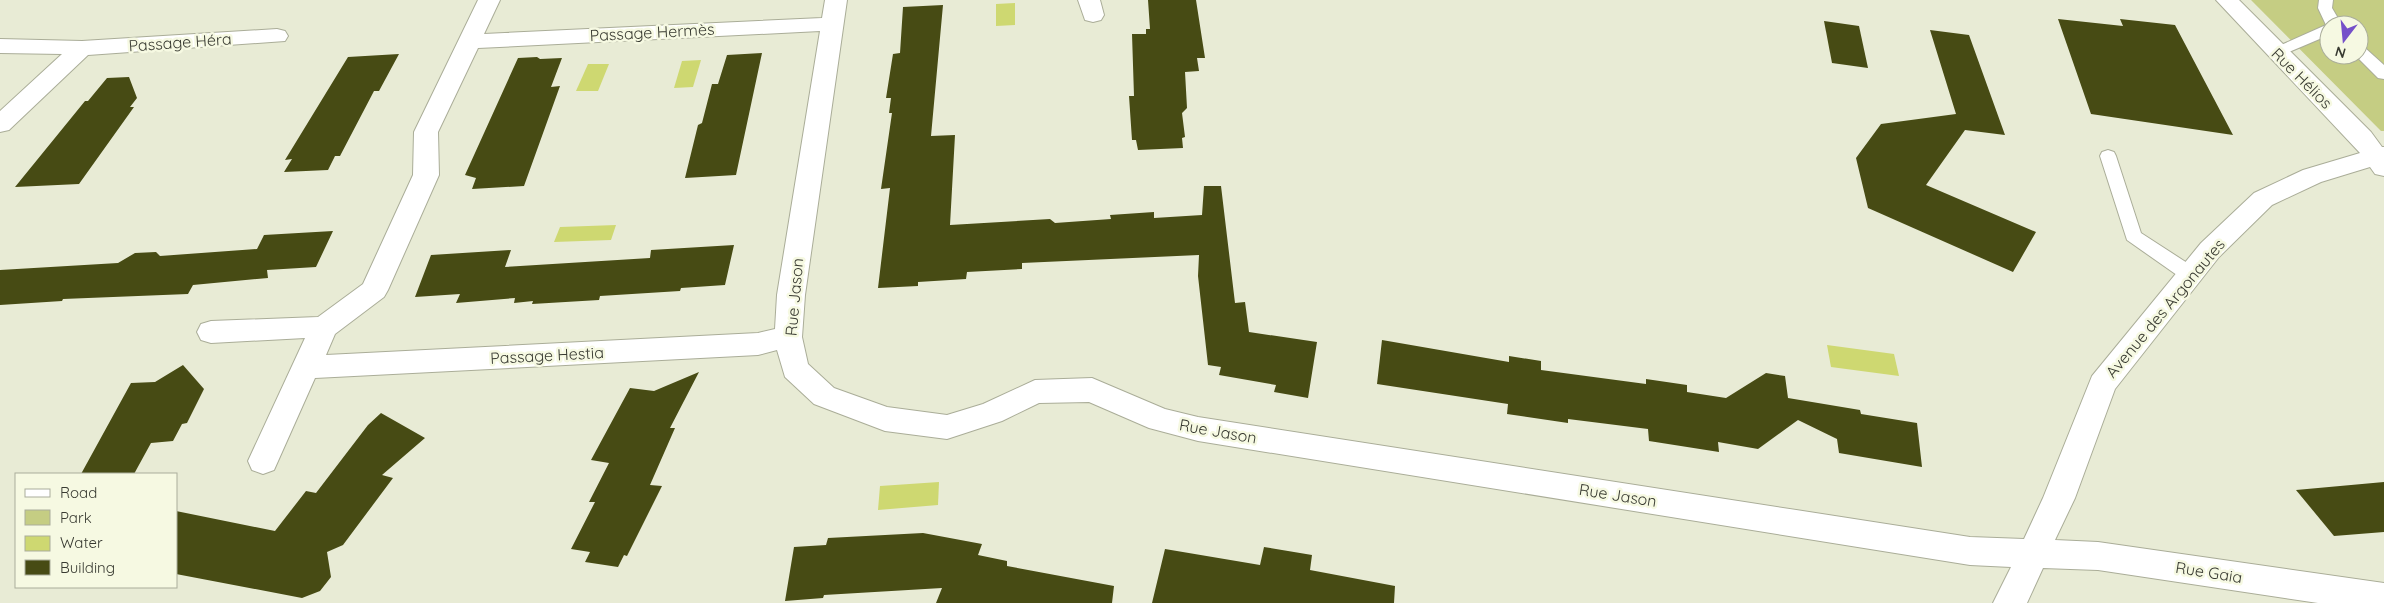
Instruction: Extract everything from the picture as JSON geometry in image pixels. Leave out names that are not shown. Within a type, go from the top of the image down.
[{"type":"street","points":[[262,461],[324,327],[374,290],[426,174],[426,132],[489,0]]},
{"type":"street","name":"Rue Hélios","points":[[2227,0],[2382,160]]},
{"type":"street","name":"Passage Hermès","points":[[471,41],[834,12]]},
{"type":"street","name":"Rue Jason","points":[[834,12],[791,295],[788,337],[795,369],[824,396],[885,419],[947,426],[992,413],[1035,392],[1092,390],[1160,420],[1198,429],[1970,551],[2033,553]]},
{"type":"street","name":"Passage Héra","points":[[0,46],[82,48],[277,36]]},
{"type":"street","points":[[0,124],[82,48]]},
{"type":"street","name":"Avenue des Argonautes","points":[[2010,603],[2059,498],[2102,384],[2210,250],[2263,199],[2312,176],[2382,160]]},
{"type":"street","points":[[211,332],[324,327]]},
{"type":"street","name":"Passage Hestia","points":[[306,367],[758,344],[788,337]]},
{"type":"street","name":"Rue Gaia","points":[[2033,553],[2098,556],[2384,598]]},
{"type":"lane","points":[[2326,0],[2325,8],[2329,15]]},
{"type":"lane","points":[[2277,52],[2319,33]]},
{"type":"lane","points":[[2369,60],[2384,74]]},
{"type":"lane","points":[[2108,156],[2133,236],[2191,275]]},
{"type":"green space","points":[[2251,0],[2384,0],[2384,131],[2381,131]]},
{"type":"water","points":[[1015,3],[1015,25],[996,26],[996,4]]},
{"type":"water","points":[[701,60],[693,87],[674,88],[682,61]]},
{"type":"water","points":[[588,64],[609,64],[598,91],[576,91]]},
{"type":"water","points":[[616,225],[611,240],[554,242],[560,227]]},
{"type":"water","points":[[1827,345],[1894,354],[1899,376],[1831,367]]},
{"type":"water","points":[[939,482],[938,505],[878,510],[880,486]]},
{"type":"building","points":[[1148,0],[1196,0],[1205,58],[1197,58],[1199,71],[1185,72],[1187,108],[1182,113],[1185,137],[1182,138],[1183,148],[1138,150],[1136,140],[1132,140],[1129,96],[1134,96],[1132,34],[1146,34],[1146,29],[1150,29]]},
{"type":"building","points":[[943,5],[931,136],[955,135],[950,225],[1050,219],[1055,223],[1111,219],[1110,215],[1154,212],[1154,218],[1202,215],[1204,186],[1221,186],[1235,303],[1245,302],[1249,332],[1317,342],[1308,398],[1274,392],[1276,385],[1219,375],[1221,367],[1208,365],[1198,276],[1199,255],[1022,263],[1022,269],[967,272],[966,279],[918,282],[918,286],[878,288],[890,188],[881,189],[892,113],[889,113],[891,98],[886,98],[893,54],[900,53],[903,7]]},
{"type":"building","points":[[2058,19],[2123,26],[2120,19],[2175,25],[2233,135],[2091,114]]},
{"type":"building","points":[[1824,21],[1859,26],[1868,68],[1832,63]]},
{"type":"building","points":[[1930,30],[1969,35],[2005,135],[1965,130],[1926,185],[2036,232],[2013,272],[1868,208],[1856,158],[1881,124],[1956,114]]},
{"type":"building","points":[[762,53],[736,175],[685,178],[698,125],[702,123],[712,84],[718,84],[727,55]]},
{"type":"building","points":[[399,54],[379,91],[374,91],[340,156],[335,156],[328,170],[284,172],[292,159],[285,160],[348,57]]},
{"type":"building","points":[[537,57],[540,59],[562,58],[551,87],[560,86],[524,186],[472,189],[476,178],[465,175],[518,58]]},
{"type":"building","points":[[129,77],[137,98],[130,107],[134,107],[79,184],[15,187],[85,101],[88,101],[107,78]]},
{"type":"building","points":[[333,231],[316,267],[267,270],[268,278],[193,285],[188,294],[63,299],[62,301],[0,305],[0,270],[118,263],[135,253],[156,252],[160,256],[257,249],[264,235]]},
{"type":"building","points":[[734,245],[725,285],[681,288],[680,291],[600,296],[599,300],[532,304],[533,301],[514,303],[515,298],[456,303],[460,294],[415,297],[431,255],[511,250],[505,267],[650,258],[651,250]]},
{"type":"building","points":[[1382,340],[1509,362],[1509,356],[1541,361],[1541,370],[1646,384],[1646,379],[1687,385],[1687,392],[1726,398],[1766,373],[1785,376],[1788,398],[1860,410],[1861,414],[1917,423],[1922,467],[1839,453],[1837,439],[1798,420],[1758,449],[1718,442],[1719,452],[1649,441],[1648,429],[1568,419],[1568,423],[1507,414],[1508,404],[1377,384]]},
{"type":"building","points":[[183,365],[204,389],[187,423],[182,424],[173,441],[151,443],[135,473],[82,473],[131,383],[155,382]]},
{"type":"building","points":[[699,372],[670,428],[675,428],[650,485],[662,486],[627,556],[624,555],[618,567],[585,562],[590,552],[571,549],[595,502],[589,502],[609,463],[591,460],[630,388],[654,391]]},
{"type":"building","points":[[381,413],[425,438],[382,475],[393,478],[343,545],[327,552],[331,577],[320,591],[302,598],[178,574],[178,511],[275,531],[306,491],[316,493],[368,425]]},
{"type":"building","points":[[2384,482],[2384,532],[2334,536],[2296,490]]},
{"type":"building","points":[[923,533],[982,544],[978,555],[1007,561],[1007,566],[1114,586],[1112,603],[936,603],[942,588],[824,595],[823,598],[785,601],[794,547],[826,545],[828,538]]},
{"type":"building","points":[[1264,547],[1312,555],[1310,570],[1395,586],[1394,603],[1152,603],[1165,549],[1260,565]]}]
